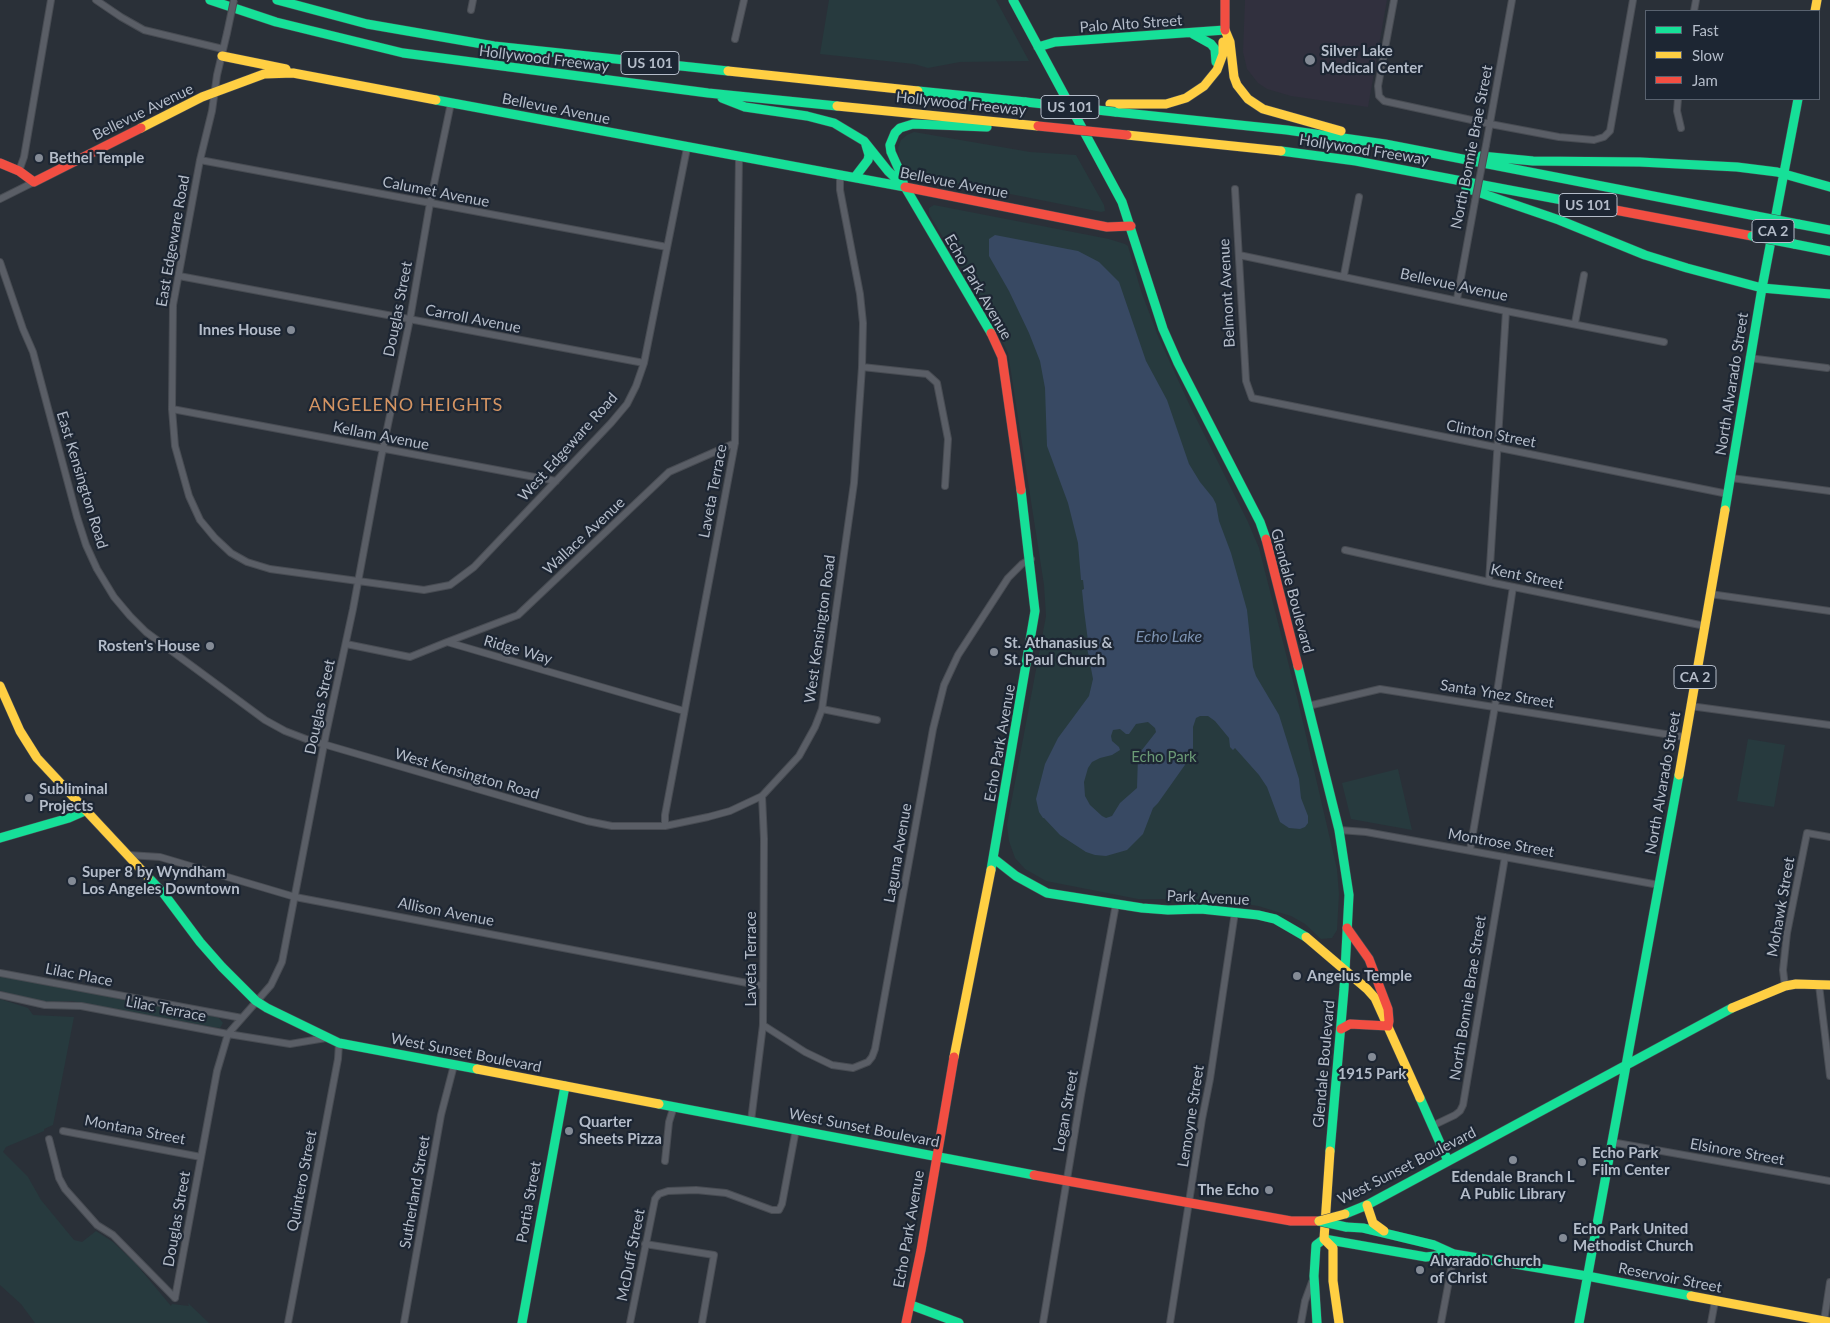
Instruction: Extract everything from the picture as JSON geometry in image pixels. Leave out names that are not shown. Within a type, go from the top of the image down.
[{"type":"main road","name":"Hollywood Freeway","points":[[210,0],[276,22],[403,53],[491,67],[708,93],[1321,156],[1424,173],[1830,251]]},
{"type":"main road","name":"Hollywood Freeway","points":[[278,0],[375,26],[494,46],[1287,130],[1386,144],[1830,230]]},
{"type":"main road","name":"Glendale Boulevard","points":[[1013,0],[1116,191],[1131,226],[1157,313],[1178,363],[1260,522],[1267,542],[1308,706],[1338,830],[1349,895],[1341,1029],[1324,1239],[1333,1248],[1333,1281],[1338,1323]]},
{"type":"main road","points":[[1026,102],[1166,104],[1186,98],[1204,86],[1221,62],[1225,30],[1225,0]]},
{"type":"main road","points":[[1225,30],[1230,42],[1232,68],[1237,85],[1248,99],[1255,104],[1263,109],[1386,144]]},
{"type":"main road","name":"Palo Alto Street","points":[[1038,47],[1055,42],[1193,34],[1225,30]]},
{"type":"main road","points":[[1193,34],[1211,44],[1217,56],[1214,71],[1204,86]]},
{"type":"main road","points":[[223,52],[306,74]]},
{"type":"main road","name":"Bellevue Avenue","points":[[34,182],[165,115],[215,92],[264,74],[306,74],[687,148],[840,174],[1107,227],[1131,226]]},
{"type":"main road","points":[[708,93],[745,107],[807,116],[834,123],[864,142],[888,171],[905,187]]},
{"type":"main road","name":"North Alvarado Street","points":[[1579,1323],[1611,1142],[1627,1065],[1728,494],[1749,358],[1798,100]]},
{"type":"main road","points":[[905,187],[902,174],[890,152],[890,145],[895,133],[900,128],[913,124],[972,127],[1038,126]]},
{"type":"main road","points":[[855,178],[869,156],[864,142]]},
{"type":"main road","points":[[1422,151],[1533,161],[1640,162],[1769,170],[1830,188]]},
{"type":"main road","points":[[0,163],[19,171],[34,182]]},
{"type":"main road","points":[[1424,173],[1535,211],[1645,255],[1707,274],[1762,288],[1830,294]]},
{"type":"main road","name":"Echo Park Avenue","points":[[905,187],[993,336],[1002,358],[1035,599],[1034,626],[993,858],[936,1156],[911,1305],[906,1323]]},
{"type":"main road","name":"West Sunset Boulevard","points":[[0,686],[20,731],[48,771],[164,894],[213,958],[256,1001],[272,1012],[326,1038],[339,1043],[1067,1182],[1080,1182],[1290,1221],[1320,1221],[1367,1205],[1744,1002],[1785,986],[1830,985]]},
{"type":"main road","points":[[0,838],[68,818],[85,811]]},
{"type":"main road","name":"Park Avenue","points":[[993,858],[1016,876],[1047,892],[1116,904],[1168,910],[1202,909],[1234,912],[1275,919],[1290,926],[1345,970],[1375,998],[1448,1161]]},
{"type":"main road","points":[[1341,1029],[1350,1024],[1388,1026],[1388,1009],[1369,959],[1347,928]]},
{"type":"main road","name":"Portia Street","points":[[522,1323],[565,1086]]},
{"type":"main road","points":[[1367,1205],[1373,1223],[1388,1234]]},
{"type":"main road","name":"Reservoir Street","points":[[1320,1221],[1346,1227],[1363,1228],[1434,1245],[1454,1254],[1587,1276],[1827,1322]]},
{"type":"main road","points":[[1324,1239],[1426,1257],[1454,1254]]},
{"type":"main road","name":"Glendale Boulevard","points":[[1317,1323],[1314,1276],[1316,1245],[1324,1239]]},
{"type":"main road","points":[[911,1305],[959,1323]]},
{"type":"street","points":[[19,171],[24,157],[51,0]]},
{"type":"street","points":[[96,0],[144,30],[223,52]]},
{"type":"street","name":"East Edgeware Road","points":[[234,0],[212,111],[200,160],[173,304],[172,409],[175,446],[189,496],[200,520],[231,553],[247,562],[270,569],[358,581]]},
{"type":"street","points":[[471,10],[473,0]]},
{"type":"street","points":[[735,39],[744,0]]},
{"type":"street","points":[[1394,0],[1378,86],[1379,96],[1384,101],[1559,137],[1594,140],[1604,137],[1610,131],[1633,0]]},
{"type":"street","name":"North Bonnie Brae Street","points":[[1457,299],[1512,0]]},
{"type":"street","points":[[1678,100],[1677,111],[1681,128]]},
{"type":"street","name":"Douglas Street","points":[[50,1139],[59,1178],[65,1189],[97,1225],[114,1235],[175,1298],[217,1072],[228,1034],[271,985],[278,974],[282,962],[451,103]]},
{"type":"street","name":"West Edgeware Road","points":[[358,581],[424,590],[450,585],[474,567],[556,482],[627,404],[644,363],[687,148]]},
{"type":"street","name":"Laveta Terrace","points":[[665,826],[664,815],[736,443],[739,156]]},
{"type":"street","name":"Calumet Avenue","points":[[200,160],[667,247]]},
{"type":"street","name":"West Kensington Road","points":[[324,745],[587,821],[612,826],[665,826],[730,811],[762,796],[799,756],[815,727],[822,708],[854,483],[863,323],[860,294],[840,190],[840,174]]},
{"type":"street","points":[[0,199],[34,182]]},
{"type":"street","name":"Belmont Avenue","points":[[1235,189],[1246,381],[1250,395]]},
{"type":"street","points":[[1344,276],[1359,197]]},
{"type":"street","name":"Bellevue Avenue","points":[[1239,255],[1664,342]]},
{"type":"street","name":"East Kensington Road","points":[[0,262],[33,352],[86,546],[114,597],[146,632],[265,720],[285,731],[324,745]]},
{"type":"street","points":[[1575,323],[1584,275]]},
{"type":"street","name":"Carroll Avenue","points":[[179,276],[644,363]]},
{"type":"street","points":[[1489,582],[1506,310]]},
{"type":"street","points":[[1749,358],[1827,368]]},
{"type":"street","points":[[862,367],[927,374],[937,383],[948,439],[945,486]]},
{"type":"street","name":"Clinton Street","points":[[1250,395],[1252,398],[1263,401],[1728,494]]},
{"type":"street","name":"Kellam Avenue","points":[[172,409],[556,482]]},
{"type":"street","name":"Wallace Avenue","points":[[447,642],[518,615],[669,472],[736,443]]},
{"type":"street","points":[[1730,478],[1830,491]]},
{"type":"street","name":"Kent Street","points":[[1345,550],[1512,587],[1704,626]]},
{"type":"street","name":"Laguna Avenue","points":[[763,1026],[805,1052],[832,1065],[854,1068],[862,1066],[872,1057],[933,729],[944,685],[958,655],[1008,578],[1022,564],[1031,559]]},
{"type":"street","points":[[1470,850],[1495,706],[1512,587]]},
{"type":"street","points":[[1710,594],[1830,611]]},
{"type":"street","points":[[346,644],[410,658],[447,642]]},
{"type":"street","name":"Ridge Way","points":[[447,642],[684,711]]},
{"type":"street","name":"Santa Ynez Street","points":[[1308,706],[1380,689],[1684,737]]},
{"type":"street","points":[[1690,706],[1830,724]]},
{"type":"street","points":[[822,708],[877,720]]},
{"type":"street","name":"Laveta Terrace","points":[[751,1121],[763,1026],[764,839],[762,796]]},
{"type":"street","name":"Montrose Street","points":[[1338,830],[1353,830],[1470,850],[1659,885]]},
{"type":"street","name":"Mohawk Street","points":[[1785,986],[1782,970],[1787,933],[1807,833],[1830,837]]},
{"type":"street","name":"Allison Avenue","points":[[128,855],[160,857],[295,897],[762,986]]},
{"type":"street","name":"North Bonnie Brae Street","points":[[1432,1126],[1455,1115],[1463,1105],[1505,857]]},
{"type":"street","name":"Logan Street","points":[[1043,1323],[1116,904]]},
{"type":"street","name":"Lemoyne Street","points":[[1170,1323],[1234,912]]},
{"type":"street","name":"Lilac Place","points":[[0,973],[242,1018]]},
{"type":"street","points":[[1819,985],[1830,1076]]},
{"type":"street","name":"Lilac Terrace","points":[[0,995],[45,1005],[81,1006],[290,1044],[326,1038]]},
{"type":"street","name":"Quintero Street","points":[[288,1323],[338,1059],[339,1043]]},
{"type":"street","name":"Sutherland Street","points":[[404,1323],[441,1115],[454,1065]]},
{"type":"street","points":[[665,1161],[674,1106]]},
{"type":"street","name":"McDuff Street","points":[[630,1323],[655,1199],[659,1194],[668,1191],[696,1190],[726,1193],[772,1210],[779,1210],[782,1204],[796,1129]]},
{"type":"street","name":"Montana Street","points":[[64,1131],[201,1157]]},
{"type":"street","name":"Elsinore Street","points":[[1611,1142],[1830,1181]]},
{"type":"street","points":[[645,1244],[714,1255],[702,1323]]},
{"type":"street","points":[[1441,1323],[1454,1254]]},
{"type":"street","points":[[1301,1323],[1305,1301],[1314,1276]]},
{"type":"street","points":[[1827,1322],[1830,1282]]},
{"type":"street","points":[[1711,1323],[1715,1301]]},
{"type":"shaded area","name":"Silver Lake Medical Center","points":[[1245,0],[1387,0],[1368,107],[1291,96],[1267,89],[1258,83],[1247,69],[1243,52]]},
{"type":"green space","points":[[829,0],[996,0],[1029,61],[960,62],[928,68],[914,64],[820,54]]},
{"type":"green space","points":[[914,132],[1030,152],[1076,155],[1104,205],[1105,211],[1101,212],[909,174],[899,157],[898,148],[901,140]]},
{"type":"green space","name":"Echo Park","points":[[934,205],[1109,239],[1128,246],[1141,291],[1158,336],[1259,548],[1298,701],[1337,869],[1339,894],[1337,930],[1332,938],[1321,939],[1305,924],[1291,916],[1258,906],[1214,899],[1138,899],[1046,881],[1025,869],[1015,858],[1009,841],[1007,825],[1046,616],[1044,585],[1008,353],[991,317],[929,214],[929,208]]},
{"type":"green space","points":[[1748,739],[1785,745],[1774,807],[1737,801]]},
{"type":"green space","points":[[1398,769],[1412,830],[1351,819],[1342,783]]},
{"type":"green space","points":[[0,975],[187,1010],[219,1018],[223,1023],[220,1028],[72,1001],[45,1002],[0,991]]},
{"type":"green space","points":[[0,999],[28,1008],[33,1015],[74,1017],[53,1125],[44,1129],[44,1131],[6,1147],[3,1152],[28,1177],[41,1200],[74,1240],[82,1242],[96,1231],[113,1242],[136,1264],[171,1306],[172,1304],[189,1306],[188,1303],[209,1323],[35,1323],[21,1304],[0,1285]]},
{"type":"water","name":"Echo Lake","points":[[995,235],[1078,251],[1099,262],[1119,282],[1146,361],[1167,400],[1189,464],[1216,504],[1219,521],[1231,553],[1247,610],[1253,667],[1256,676],[1279,715],[1299,779],[1301,798],[1308,816],[1308,823],[1305,827],[1300,829],[1289,828],[1280,822],[1267,787],[1259,775],[1235,748],[1233,750],[1230,747],[1229,738],[1215,721],[1208,716],[1196,718],[1193,727],[1193,748],[1187,762],[1153,808],[1143,834],[1127,850],[1106,856],[1086,852],[1060,835],[1039,812],[1036,799],[1045,764],[1058,738],[1089,696],[1093,679],[1086,642],[1088,641],[1082,590],[1084,589],[1083,580],[1081,580],[1078,543],[1068,503],[1047,446],[1045,388],[1040,361],[1009,291],[989,256],[989,239]],"holes":[[[1148,722],[1155,728],[1156,732],[1138,755],[1137,788],[1120,803],[1112,816],[1106,818],[1102,816],[1090,805],[1085,796],[1084,782],[1088,768],[1092,762],[1120,750],[1112,741],[1113,730],[1120,729],[1129,734],[1136,724]]]},
{"type":"traffic: fast","points":[[210,0],[276,22],[403,53],[708,93],[837,106]]},
{"type":"traffic: fast","points":[[277,0],[367,24],[494,46],[728,71]]},
{"type":"traffic: fast","points":[[1013,0],[1122,202],[1163,329],[1178,363],[1260,522],[1266,539]]},
{"type":"traffic: fast","points":[[1038,47],[1055,42],[1225,30]]},
{"type":"traffic: fast","points":[[1193,34],[1211,44],[1215,49],[1216,62]]},
{"type":"traffic: fast","points":[[918,91],[1026,102]]},
{"type":"traffic: fast","points":[[722,98],[745,107],[807,116],[834,123],[864,141],[888,171],[905,187]]},
{"type":"traffic: fast","points":[[436,100],[905,187],[991,333]]},
{"type":"traffic: fast","points":[[1725,510],[1762,288],[1798,100]]},
{"type":"traffic: fast","points":[[1026,102],[1115,112]]},
{"type":"traffic: fast","points":[[1115,112],[1287,130],[1385,144],[1756,216]]},
{"type":"traffic: fast","points":[[904,186],[890,145],[895,133],[900,128],[913,124],[987,127]]},
{"type":"traffic: fast","points":[[855,177],[868,160],[869,155],[866,145]]},
{"type":"traffic: fast","points":[[1281,151],[1356,161],[1594,206]]},
{"type":"traffic: fast","points":[[1481,156],[1533,161],[1640,162],[1737,167],[1777,172],[1830,187]]},
{"type":"traffic: fast","points":[[1466,188],[1559,220],[1645,255],[1687,268],[1762,288],[1830,294]]},
{"type":"traffic: fast","points":[[1756,216],[1798,224]]},
{"type":"traffic: fast","points":[[1798,224],[1830,230]]},
{"type":"traffic: fast","points":[[1752,236],[1794,244]]},
{"type":"traffic: fast","points":[[1794,244],[1830,251]]},
{"type":"traffic: fast","points":[[991,870],[1035,611],[1021,490]]},
{"type":"traffic: fast","points":[[1298,666],[1339,830],[1349,895],[1344,989],[1330,1151]]},
{"type":"traffic: fast","points":[[1579,1323],[1679,775]]},
{"type":"traffic: fast","points":[[0,838],[69,818],[85,811]]},
{"type":"traffic: fast","points":[[993,858],[1016,876],[1047,893],[1142,908],[1168,910],[1201,909],[1258,915],[1275,919],[1306,937]]},
{"type":"traffic: fast","points":[[148,877],[164,894],[200,942],[222,967],[256,1001],[267,1008],[339,1043],[477,1069]]},
{"type":"traffic: fast","points":[[1345,1214],[1367,1205],[1732,1008]]},
{"type":"traffic: fast","points":[[522,1323],[565,1086]]},
{"type":"traffic: fast","points":[[1420,1098],[1448,1161]]},
{"type":"traffic: fast","points":[[659,1104],[1034,1175]]},
{"type":"traffic: fast","points":[[1319,1221],[1346,1227]]},
{"type":"traffic: fast","points":[[1346,1227],[1363,1228],[1434,1245],[1454,1254],[1587,1276],[1691,1296]]},
{"type":"traffic: fast","points":[[1324,1239],[1426,1257],[1453,1254]]},
{"type":"traffic: fast","points":[[1317,1323],[1314,1276],[1316,1245],[1324,1239]]},
{"type":"traffic: fast","points":[[911,1305],[959,1323]]},
{"type":"traffic: slow","points":[[1815,10],[1817,0]]},
{"type":"traffic: slow","points":[[1225,30],[1230,42],[1234,77],[1237,85],[1248,99],[1263,109],[1341,131]]},
{"type":"traffic: slow","points":[[1110,104],[1166,104],[1186,98],[1204,86],[1217,70],[1223,54],[1223,42]]},
{"type":"traffic: slow","points":[[222,56],[286,69]]},
{"type":"traffic: slow","points":[[728,71],[918,91]]},
{"type":"traffic: slow","points":[[141,128],[202,97],[264,74],[293,73],[436,100]]},
{"type":"traffic: slow","points":[[837,106],[1038,126]]},
{"type":"traffic: slow","points":[[1127,135],[1281,151]]},
{"type":"traffic: slow","points":[[1679,775],[1725,510]]},
{"type":"traffic: slow","points":[[0,686],[20,731],[37,758],[148,877]]},
{"type":"traffic: slow","points":[[954,1057],[991,870]]},
{"type":"traffic: slow","points":[[1306,937],[1375,998],[1420,1098]]},
{"type":"traffic: slow","points":[[1732,1008],[1785,986],[1796,984],[1830,985]]},
{"type":"traffic: slow","points":[[477,1069],[659,1104]]},
{"type":"traffic: slow","points":[[1330,1151],[1324,1239],[1333,1248],[1333,1281],[1339,1323]]},
{"type":"traffic: slow","points":[[1367,1205],[1373,1223],[1384,1231]]},
{"type":"traffic: slow","points":[[1319,1221],[1345,1214]]},
{"type":"traffic: slow","points":[[1691,1296],[1830,1322]]},
{"type":"traffic: jam","points":[[1225,0],[1225,30]]},
{"type":"traffic: jam","points":[[1038,126],[1127,135]]},
{"type":"traffic: jam","points":[[0,163],[19,171],[34,182],[141,128]]},
{"type":"traffic: jam","points":[[905,187],[1107,227],[1131,226]]},
{"type":"traffic: jam","points":[[1594,206],[1752,236]]},
{"type":"traffic: jam","points":[[991,333],[1002,357],[1021,490]]},
{"type":"traffic: jam","points":[[1266,539],[1298,666]]},
{"type":"traffic: jam","points":[[1341,1029],[1350,1024],[1388,1026],[1389,1021],[1388,1009],[1369,959],[1347,928]]},
{"type":"traffic: jam","points":[[906,1323],[921,1250],[954,1057]]},
{"type":"traffic: jam","points":[[1034,1175],[1291,1221],[1319,1221]]},
{"type":"place","name":"Silver Lake Medical Center","points":[[1310,60]]},
{"type":"place","name":"Bethel Temple","points":[[39,158]]},
{"type":"place","name":"Innes House","points":[[291,330]]},
{"type":"place","name":"Rosten's House","points":[[210,646]]},
{"type":"place","name":"St. Athanasius & St. Paul Church","points":[[994,652]]},
{"type":"place","name":"Subliminal Projects","points":[[29,798]]},
{"type":"place","name":"Super 8 by Wyndham Los Angeles Downtown","points":[[72,881]]},
{"type":"place","name":"Angelus Temple","points":[[1297,976]]},
{"type":"place","name":"1915 Park","points":[[1372,1057]]},
{"type":"place","name":"Quarter Sheets Pizza","points":[[569,1131]]},
{"type":"place","name":"Edendale Branch L A Public Library","points":[[1513,1160]]},
{"type":"place","name":"Echo Park Film Center","points":[[1582,1162]]},
{"type":"place","name":"The Echo","points":[[1269,1190]]},
{"type":"place","name":"Echo Park United Methodist Church","points":[[1563,1238]]},
{"type":"place","name":"Alvarado Church of Christ","points":[[1420,1270]]},
{"type":"district","name":"ANGELENO HEIGHTS","points":[[406,405]]}]
